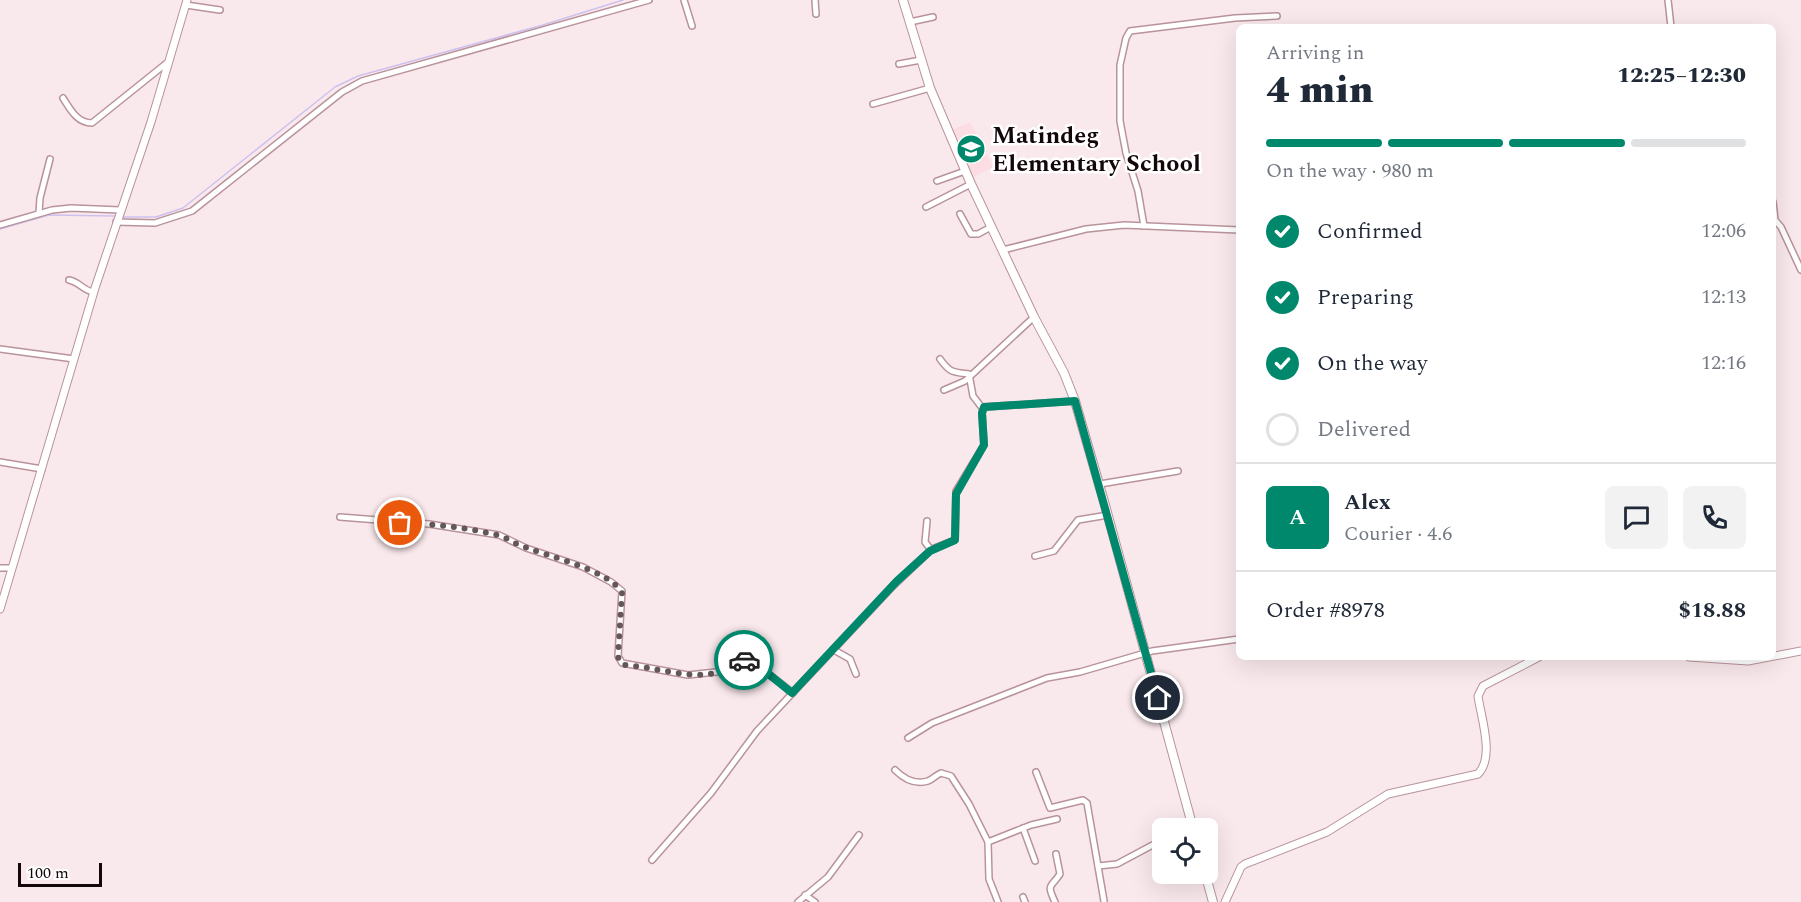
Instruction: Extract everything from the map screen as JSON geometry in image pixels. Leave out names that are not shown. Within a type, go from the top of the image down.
[{"type":"main road","points":[[903,0],[930,88],[965,171],[1034,317],[1064,373],[1075,401],[1100,484],[1190,818]]},
{"type":"main road","points":[[1208,884],[1213,902]]},
{"type":"street","points":[[116,222],[155,223],[192,211],[342,92],[362,81],[649,0]]},
{"type":"street","points":[[684,0],[692,26]]},
{"type":"street","points":[[816,0],[816,14]]},
{"type":"street","points":[[1668,0],[1671,24]]},
{"type":"street","points":[[0,609],[94,292],[151,122],[186,2],[220,10]]},
{"type":"street","points":[[1144,226],[1138,191],[1126,153],[1120,121],[1120,65],[1130,31],[1235,18],[1277,16]]},
{"type":"street","points":[[910,22],[933,17]]},
{"type":"street","points":[[899,64],[921,60]]},
{"type":"street","points":[[63,98],[78,118],[92,123],[169,61]]},
{"type":"street","points":[[873,104],[930,88]]},
{"type":"street","points":[[39,213],[40,198],[50,159]]},
{"type":"street","points":[[937,181],[965,171]]},
{"type":"street","points":[[926,207],[971,184]]},
{"type":"street","points":[[0,225],[39,213],[71,208],[120,210]]},
{"type":"street","points":[[960,214],[971,234],[978,234],[991,227]]},
{"type":"street","points":[[1776,222],[1781,227],[1801,270]]},
{"type":"street","points":[[1003,250],[1086,229],[1124,225],[1236,230]]},
{"type":"street","points":[[69,280],[77,282],[86,291],[94,292]]},
{"type":"street","points":[[944,390],[957,386],[969,377],[1034,317]]},
{"type":"street","points":[[0,348],[74,359]]},
{"type":"street","points":[[652,860],[711,793],[757,731],[892,586],[931,550],[955,540],[956,494],[984,445],[983,409],[972,396],[968,373],[958,374],[951,371],[940,359]]},
{"type":"street","points":[[983,409],[991,406],[1075,401]]},
{"type":"street","points":[[0,462],[42,470]]},
{"type":"street","points":[[1100,484],[1178,471]]},
{"type":"street","points":[[1035,556],[1054,551],[1078,520],[1108,515]]},
{"type":"street","points":[[340,518],[429,524],[499,535],[520,546],[583,567],[611,582],[622,591],[618,656],[622,663],[688,675],[725,671],[748,658],[792,693]]},
{"type":"street","points":[[927,520],[925,542],[931,550]]},
{"type":"street","points":[[0,568],[12,568]]},
{"type":"street","points":[[908,738],[932,723],[1040,680],[1080,672],[1146,653],[1236,639]]},
{"type":"street","points":[[834,650],[850,659],[856,674]]},
{"type":"street","points":[[1776,656],[1801,651]]},
{"type":"street","points":[[1225,902],[1241,867],[1245,864],[1327,832],[1388,794],[1478,774],[1484,766],[1487,754],[1478,696],[1480,690],[1483,686],[1534,660]]},
{"type":"street","points":[[1733,660],[1753,660]]},
{"type":"street","points":[[895,770],[905,779],[914,782],[930,780],[941,773],[951,776],[969,804],[988,842],[989,879],[998,902]]},
{"type":"street","points":[[1036,772],[1050,808],[1086,800],[1103,902]]},
{"type":"street","points":[[988,842],[1023,828],[1057,819]]},
{"type":"street","points":[[1023,828],[1035,861]]},
{"type":"street","points":[[798,902],[828,877],[859,835]]},
{"type":"street","points":[[1098,866],[1118,864],[1152,845]]},
{"type":"street","points":[[1055,902],[1050,886],[1060,874],[1056,854]]},
{"type":"street","points":[[805,895],[815,902]]},
{"type":"shaded area","name":"Matindeg Elementary School","points":[[970,122],[993,167],[971,178],[950,131]]},
{"type":"waterway","points":[[123,217],[156,217],[183,208],[335,87],[358,76],[543,25],[623,0]]},
{"type":"waterway","points":[[0,229],[49,215],[115,216]]},
{"type":"way so far","points":[[400,523],[429,524],[499,535],[542,554],[583,567],[611,582],[622,593],[618,656],[619,661],[625,665],[688,675],[725,671],[744,660]]},
{"type":"place","name":"Matindeg Elementary School","points":[[971,149]]},
{"type":"route","points":[[744,660],[750,659],[792,693],[897,581],[932,549],[955,540],[956,491],[984,445],[982,413],[984,407],[1075,401],[1106,505],[1158,698]]}]
